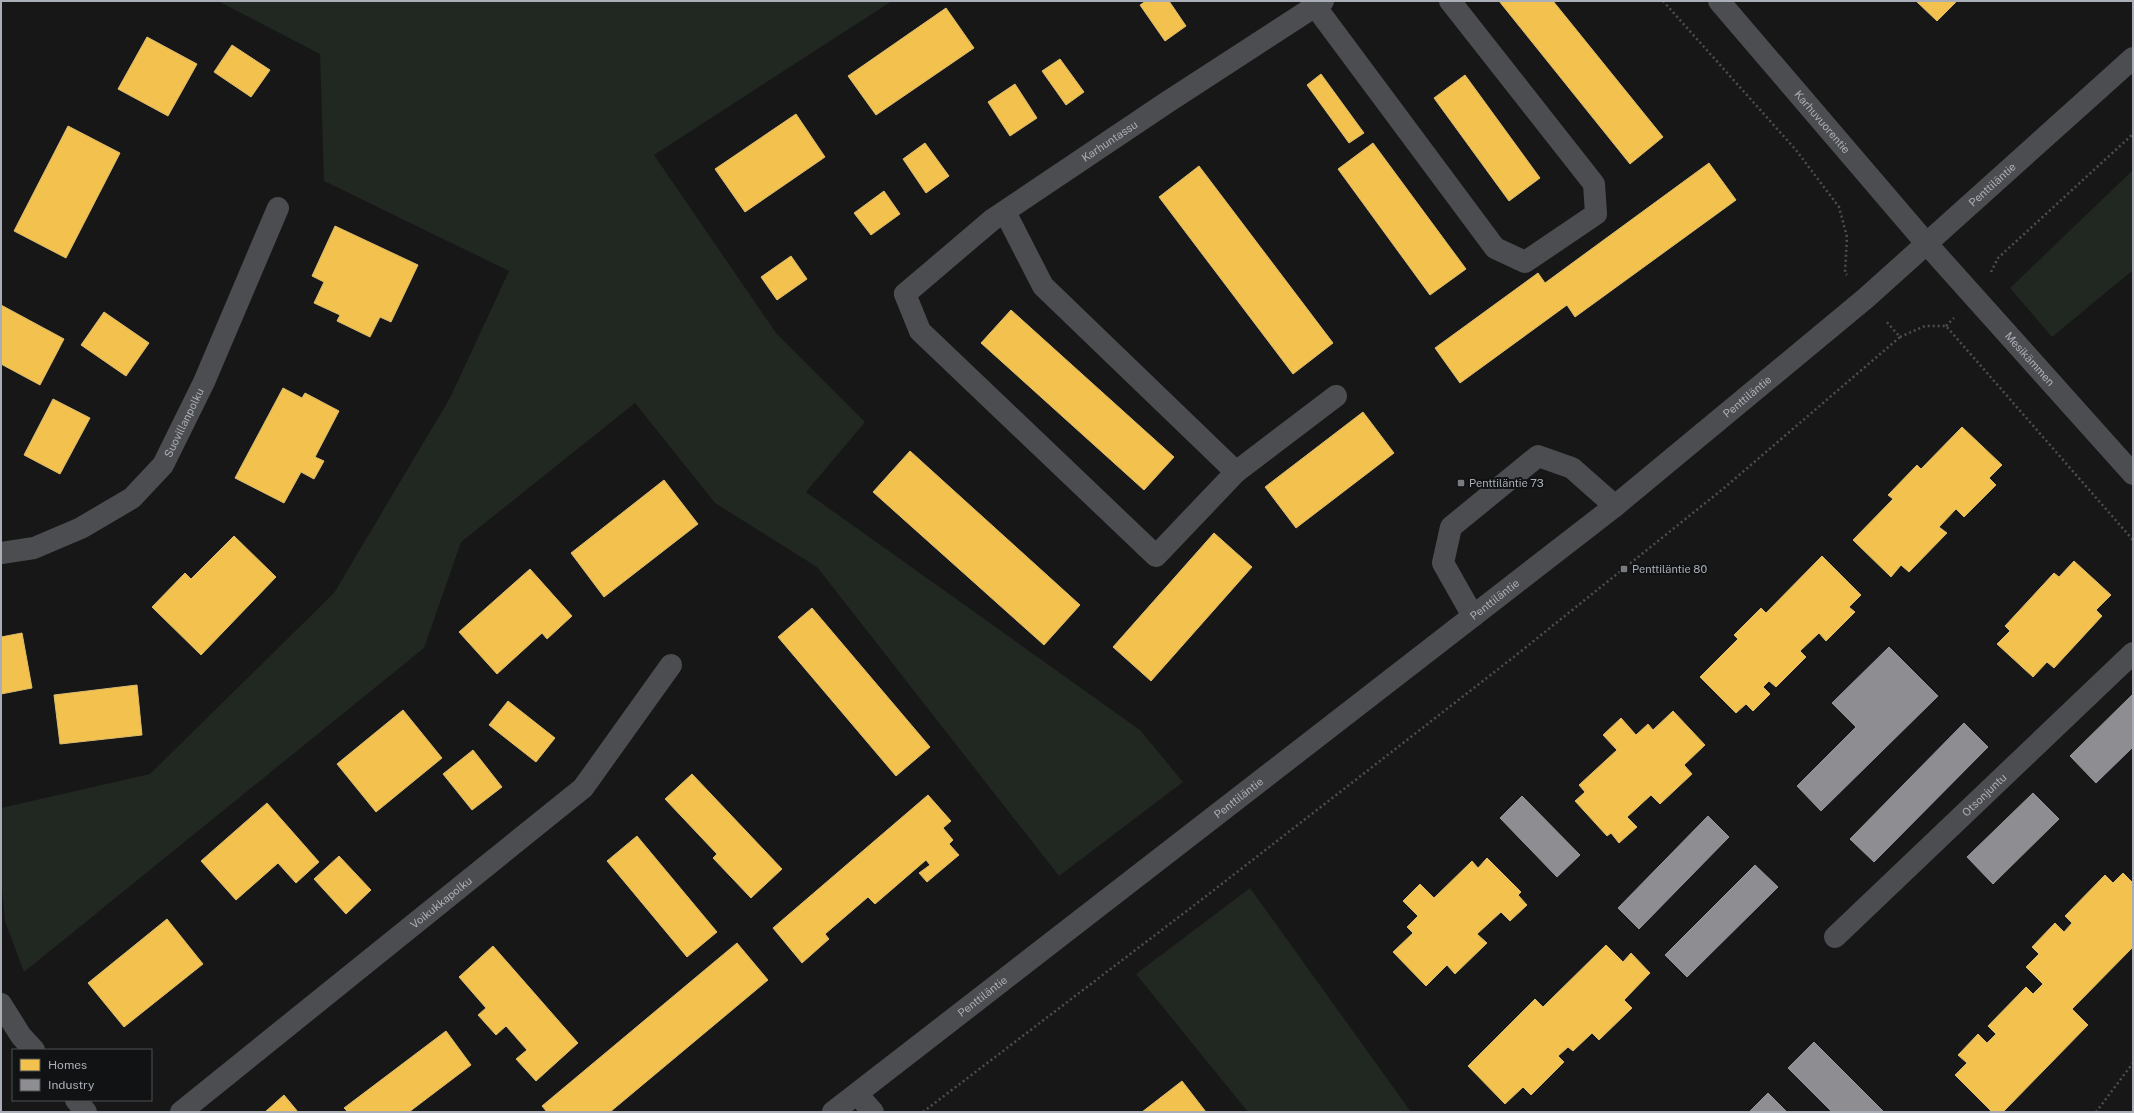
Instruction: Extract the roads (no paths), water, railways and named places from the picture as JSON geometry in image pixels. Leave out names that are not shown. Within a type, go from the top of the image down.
[{"type":"street","points":[[1319,4],[1495,248],[1524,262],[1596,214],[1594,184],[1450,1]]},
{"type":"street","name":"Karhuvuorentie","points":[[1718,1],[1926,243]]},
{"type":"street","name":"Karhuntassu","points":[[1236,472],[1156,556],[920,331],[905,294],[992,220],[1166,103],[1319,4]]},
{"type":"street","name":"Penttiläntie","points":[[833,1112],[1615,506],[1866,298],[2133,58]]},
{"type":"street","name":"Suovillanpolku","points":[[1,553],[34,548],[81,528],[132,498],[163,465],[204,382],[278,208]]},
{"type":"street","points":[[1005,212],[1043,286],[1236,472],[1336,396]]},
{"type":"street","name":"Mesikämmen","points":[[1926,243],[2133,474]]},
{"type":"street","points":[[1472,616],[1443,563],[1451,527],[1538,456],[1572,468],[1615,506]]},
{"type":"street","name":"Otsonjuntu","points":[[1835,936],[2133,653]]},
{"type":"street","name":"Voikukkapolku","points":[[181,1112],[583,788],[671,665]]},
{"type":"street","points":[[1,1004],[21,1036],[33,1049]]},
{"type":"street","points":[[857,1094],[873,1112]]},
{"type":"street","points":[[77,1101],[86,1112]]},
{"type":"place","name":"Penttiläntie 73","points":[[1461,483]]},
{"type":"place","name":"Penttiläntie 80","points":[[1624,569]]}]
